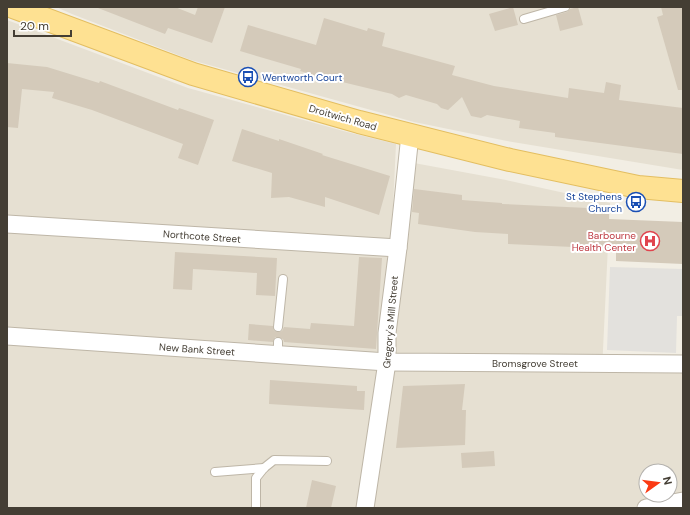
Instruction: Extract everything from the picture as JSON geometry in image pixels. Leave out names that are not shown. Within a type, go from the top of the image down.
[{"type":"main road","name":"Droitwich Road","points":[[13,7],[193,74],[359,122],[510,160],[638,186],[683,191]]},
{"type":"street","name":"Gregory's Mill Street","points":[[365,508],[387,362],[387,333],[410,135]]},
{"type":"street","name":"Northcote Street","points":[[7,224],[398,248]]},
{"type":"street","name":"New Bank Street","points":[[7,336],[278,348],[387,362]]},
{"type":"street","name":"Bromsgrove Street","points":[[387,362],[683,364]]},
{"type":"street","points":[[646,508],[683,501]]},
{"type":"lane","points":[[524,19],[565,7]]},
{"type":"lane","points":[[278,327],[283,279]]},
{"type":"lane","points":[[256,508],[256,478],[264,468],[274,460],[327,461]]},
{"type":"lane","points":[[215,472],[264,468]]},
{"type":"shaded area","points":[[56,7],[683,7],[683,170],[507,141],[414,122],[191,60]]},
{"type":"shaded area","points":[[7,20],[188,88],[396,144],[392,227],[414,163],[506,180],[610,203],[602,371],[683,371],[683,508],[7,508]]},
{"type":"shaded area","points":[[610,267],[683,269],[683,316],[677,316],[676,353],[607,350]]},
{"type":"building","points":[[98,7],[175,7],[195,15],[198,7],[225,7],[212,43],[168,28],[165,34]]},
{"type":"building","points":[[513,7],[518,25],[495,31],[489,14]]},
{"type":"building","points":[[578,7],[583,25],[560,31],[556,15]]},
{"type":"building","points":[[661,7],[683,7],[683,90],[678,90],[657,17],[663,15]]},
{"type":"building","points":[[324,18],[367,31],[368,28],[385,33],[382,46],[455,66],[452,75],[494,86],[568,98],[569,88],[604,93],[606,82],[621,85],[619,100],[683,108],[683,154],[555,137],[555,133],[519,128],[520,121],[487,115],[481,118],[471,116],[462,97],[448,110],[441,108],[437,104],[406,95],[399,98],[392,94],[338,82],[300,71],[301,69],[240,51],[248,25],[316,45]]},
{"type":"building","points":[[7,63],[47,67],[99,83],[100,81],[178,110],[179,108],[214,120],[198,165],[178,158],[183,144],[92,110],[52,98],[54,92],[22,89],[18,128],[7,127]]},
{"type":"building","points":[[242,129],[279,141],[279,139],[323,154],[322,155],[390,176],[379,215],[325,197],[325,207],[289,197],[271,198],[272,173],[232,161]]},
{"type":"building","points":[[414,189],[462,195],[462,200],[502,204],[609,209],[609,219],[683,222],[683,264],[616,261],[616,249],[508,244],[508,234],[475,232],[418,224],[419,213],[412,212]]},
{"type":"building","points":[[175,252],[277,258],[275,296],[256,295],[257,273],[193,269],[192,290],[173,289]]},
{"type":"building","points":[[359,257],[382,258],[376,349],[284,342],[283,339],[278,337],[275,337],[273,342],[248,340],[249,324],[273,326],[274,331],[278,332],[282,331],[284,327],[310,329],[311,323],[354,326]]},
{"type":"building","points":[[270,380],[357,386],[357,391],[365,391],[364,410],[269,404]]},
{"type":"building","points":[[465,384],[462,410],[466,410],[465,445],[396,448],[403,386]]},
{"type":"building","points":[[494,451],[495,466],[462,468],[461,453]]},
{"type":"building","points":[[312,480],[336,486],[331,508],[306,508]]},
{"type":"place","name":"Wentworth Court","points":[[248,77]]},
{"type":"place","name":"St Stephens Church","points":[[636,202]]},
{"type":"place","name":"Barbourne Health Center","points":[[650,241]]}]
